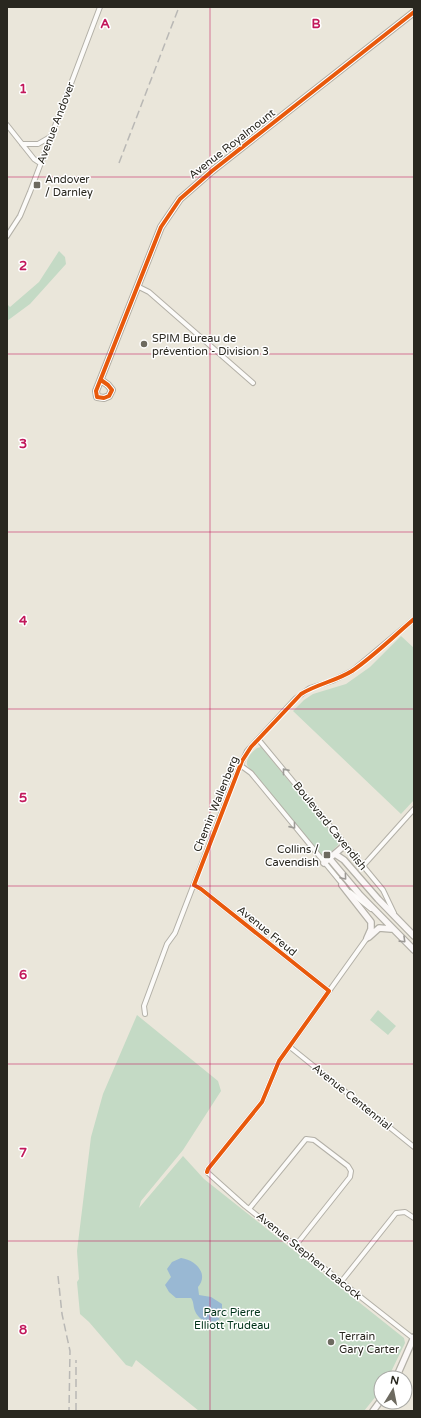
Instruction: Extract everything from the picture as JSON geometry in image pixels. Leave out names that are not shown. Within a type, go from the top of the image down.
[{"type":"street","name":"Avenue Andover","points":[[7,236],[20,216],[100,7]]},
{"type":"street","name":"Avenue Royalmount","points":[[101,380],[161,227],[173,208],[188,191],[414,12]]},
{"type":"street","points":[[7,125],[34,159],[40,163]]},
{"type":"street","points":[[22,144],[38,144],[51,137]]},
{"type":"street","points":[[138,286],[149,292],[253,383]]},
{"type":"street","name":"Chemin Wallenberg","points":[[145,1014],[144,1006],[165,950],[175,933],[240,765],[247,751],[301,694],[310,688],[332,681],[352,671],[414,619]]},
{"type":"street","name":"Boulevard Cavendish","points":[[258,739],[385,893],[395,917]]},
{"type":"street","name":"Boulevard Cavendish","points":[[240,765],[251,773],[342,885],[382,917]]},
{"type":"street","points":[[363,866],[414,809]]},
{"type":"street","points":[[324,863],[345,844]]},
{"type":"street","name":"Boulevard Cavendish","points":[[335,854],[344,860],[378,899],[414,936]]},
{"type":"street","name":"Boulevard Cavendish","points":[[329,858],[391,929],[414,950]]},
{"type":"street","name":"Avenue Freud","points":[[194,885],[329,991]]},
{"type":"street","points":[[290,1047],[367,938],[372,926],[371,922],[342,885]]},
{"type":"street","points":[[367,938],[379,928],[391,929]]},
{"type":"street","name":"Avenue Centennial","points":[[290,1047],[414,1147]]},
{"type":"street","name":"Avenue Stephen Leacock","points":[[290,1047],[276,1067],[262,1102],[207,1172],[249,1209],[414,1339]]},
{"type":"street","points":[[249,1209],[305,1140],[314,1140],[342,1161],[350,1169],[350,1176],[296,1246]]},
{"type":"street","points":[[341,1282],[396,1214],[405,1212],[414,1218]]},
{"type":"street","points":[[400,1370],[414,1339]]},
{"type":"green space","points":[[59,251],[65,257],[66,264],[30,304],[7,321],[7,304],[10,307],[39,282]]},
{"type":"green space","points":[[401,636],[414,648],[414,800],[401,814],[293,711],[304,700],[313,694],[346,684],[370,667]]},
{"type":"green space","points":[[261,747],[339,842],[331,852],[329,851],[325,856],[322,856],[247,765],[247,760],[253,751]]},
{"type":"green space","points":[[378,1010],[396,1026],[388,1035],[370,1020]]},
{"type":"green space","name":"Parc Pierre Elliott Trudeau","points":[[137,1015],[218,1081],[221,1091],[183,1150],[141,1201],[139,1208],[183,1156],[204,1179],[404,1338],[405,1343],[392,1370],[373,1370],[373,1400],[364,1411],[199,1411],[136,1360],[132,1367],[126,1365],[89,1322],[80,1314],[77,1282],[79,1279],[77,1251],[91,1137],[103,1094]]},
{"type":"water","points":[[181,1258],[192,1262],[199,1268],[202,1277],[198,1287],[199,1295],[211,1297],[222,1304],[222,1310],[217,1316],[220,1319],[217,1321],[209,1322],[202,1320],[195,1311],[191,1298],[176,1298],[169,1292],[165,1285],[171,1277],[167,1269],[172,1262]]},
{"type":"railway","points":[[119,163],[179,7]]},
{"type":"railway","points":[[58,1276],[62,1314],[70,1351],[69,1411]]},
{"type":"railway","points":[[76,1360],[76,1411]]},
{"type":"cycle path","points":[[101,380],[112,390],[109,396],[104,398],[97,397],[96,391],[161,227],[180,199],[212,171],[414,12]]},
{"type":"cycle path","points":[[207,1172],[262,1102],[279,1061],[329,991],[194,885],[242,761],[251,747],[301,694],[352,671],[414,619]]},
{"type":"place","name":"Andover / Darnley","points":[[37,185]]},
{"type":"place","name":"SPIM Bureau de prévention - Division 3","points":[[144,344]]},
{"type":"place","name":"Collins / Cavendish","points":[[327,855]]},
{"type":"place","name":"Terrain Gary Carter","points":[[331,1342]]}]
